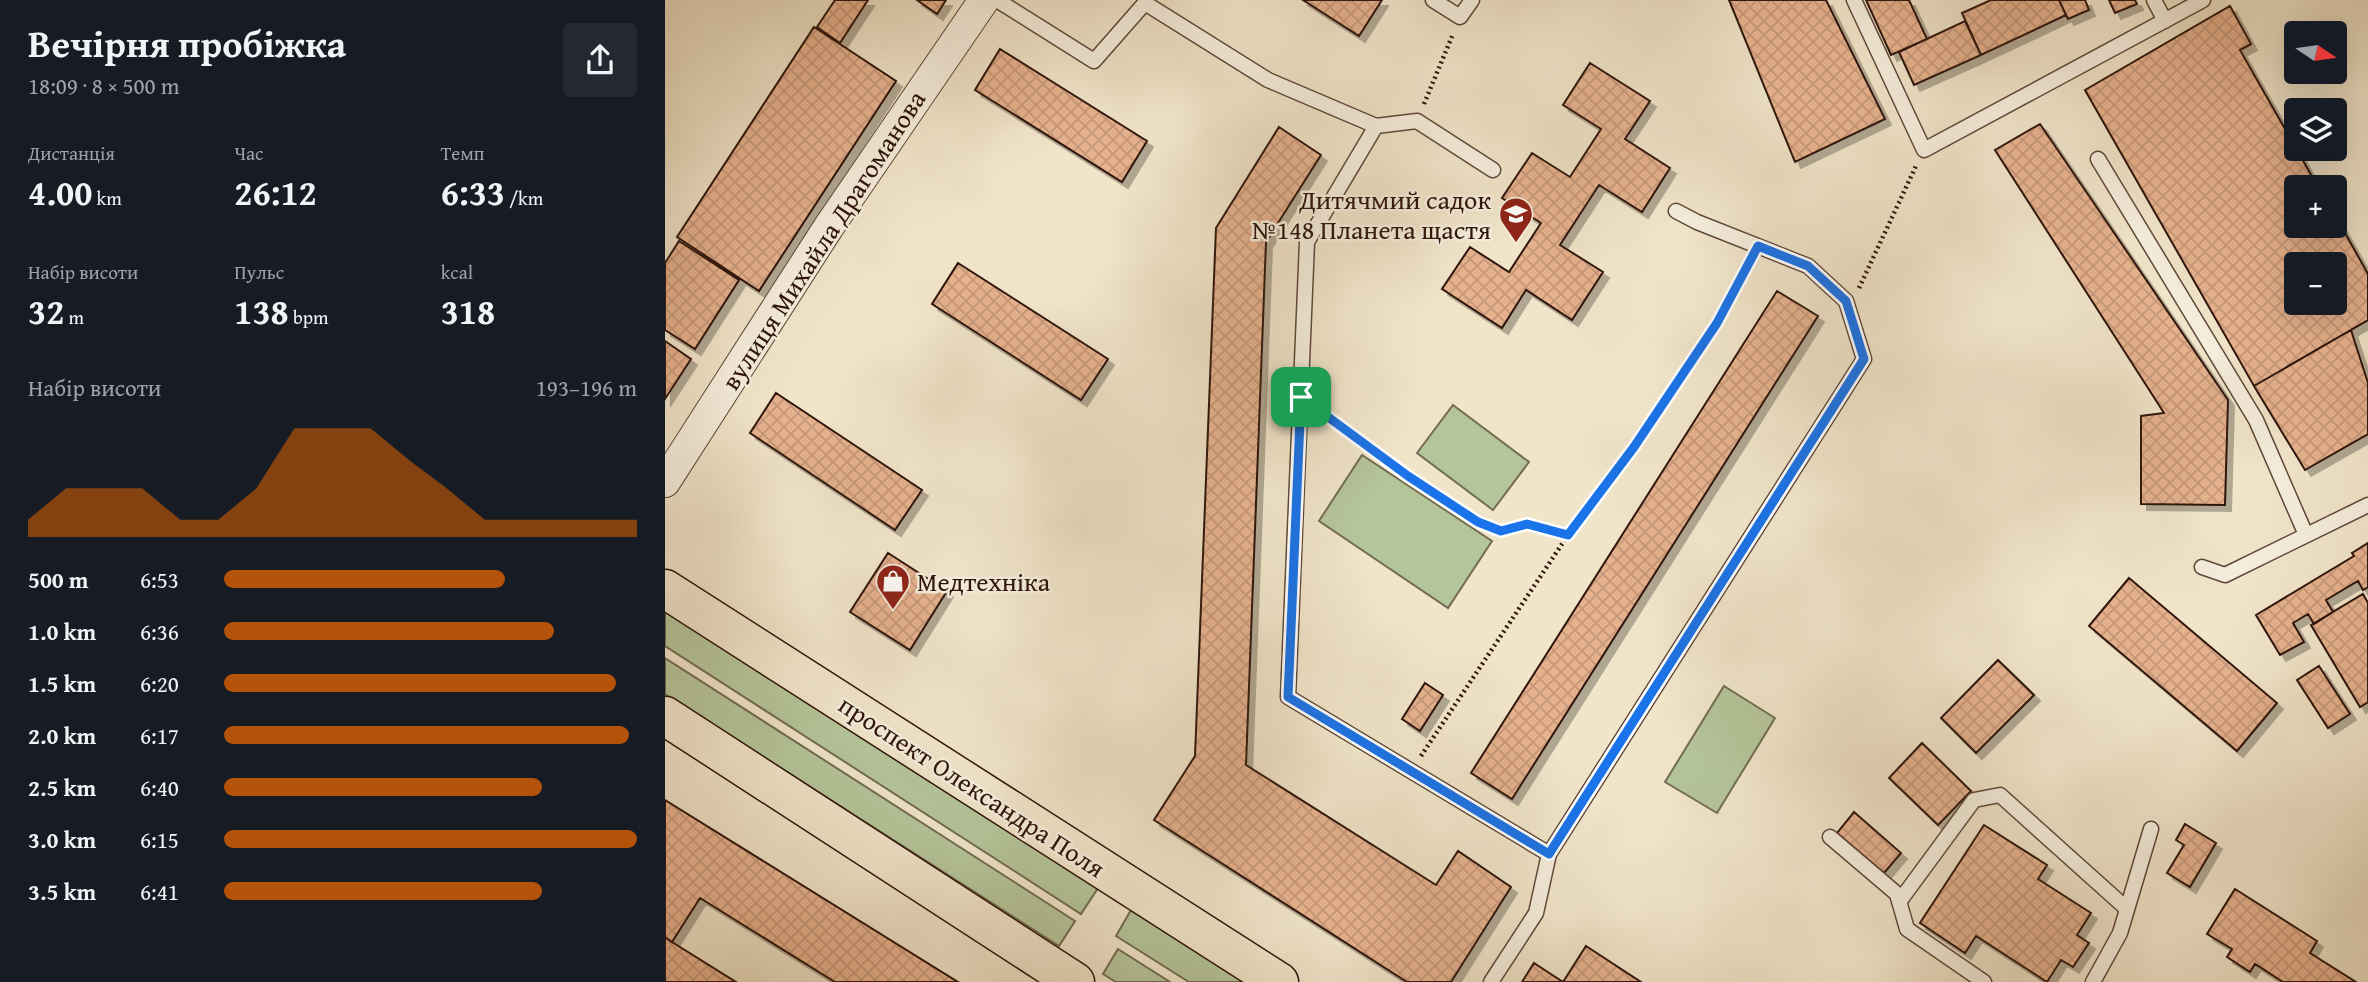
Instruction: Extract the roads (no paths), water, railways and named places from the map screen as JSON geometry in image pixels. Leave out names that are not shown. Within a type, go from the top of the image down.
[{"type":"main road","name":"проспект Олександра Поля","points":[[665,589],[1279,982]]},
{"type":"main road","points":[[665,716],[1065,979]]},
{"type":"street","name":"вулиця Михайла Драгоманова","points":[[665,482],[828,228],[984,0]]},
{"type":"lane","points":[[996,0],[1094,61],[1146,1],[1268,80],[1376,126],[1417,121],[1493,170]]},
{"type":"lane","points":[[1433,0],[1460,18],[1472,0]]},
{"type":"lane","points":[[1854,0],[1924,150],[2203,0]]},
{"type":"lane","points":[[2154,0],[2165,21]]},
{"type":"lane","points":[[1376,126],[1307,242],[1288,697],[1549,854]]},
{"type":"lane","points":[[2098,159],[2256,420],[2306,535]]},
{"type":"lane","points":[[1490,982],[1536,913],[1549,854],[1864,359],[1846,301],[1808,266],[1676,211]]},
{"type":"lane","points":[[2202,567],[2225,575],[2368,505]]},
{"type":"lane","points":[[1899,902],[1974,800],[2000,796],[2127,909]]},
{"type":"lane","points":[[2093,982],[2120,933],[2151,830]]},
{"type":"lane","points":[[1830,837],[1897,894],[1906,929],[1985,982]]},
{"type":"place","name":"Дитячмий садок №148 Планета щастя","points":[[1516,244]]},
{"type":"place","name":"Медтехніка","points":[[893,611]]}]
